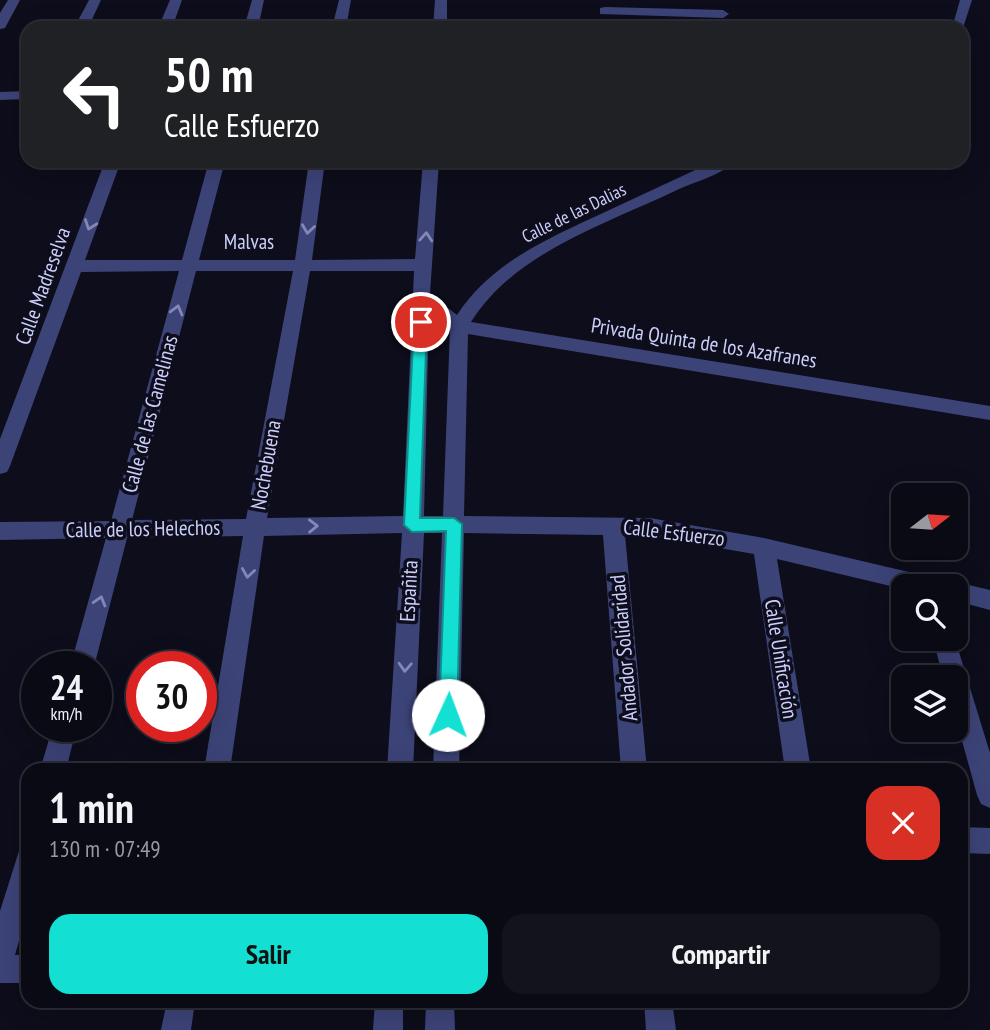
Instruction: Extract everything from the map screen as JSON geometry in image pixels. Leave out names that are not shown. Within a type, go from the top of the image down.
[{"type":"street","points":[[0,25],[14,0]]},
{"type":"street","points":[[84,21],[95,0]]},
{"type":"street","points":[[168,21],[176,0]]},
{"type":"street","points":[[253,21],[258,0]]},
{"type":"street","points":[[340,21],[345,0]]},
{"type":"street","points":[[440,21],[441,0]]},
{"type":"street","points":[[718,0],[726,21]]},
{"type":"street","points":[[960,21],[965,0]]},
{"type":"street","points":[[605,11],[723,14]]},
{"type":"street","points":[[0,96],[21,95]]},
{"type":"street","name":"Calle Madreselva","points":[[0,466],[110,168]]},
{"type":"street","name":"Calle de las Camelinas","points":[[86,651],[215,168]]},
{"type":"street","name":"Nochebuena","points":[[219,763],[255,527],[303,265],[316,168]]},
{"type":"street","name":"Españita","points":[[400,763],[421,296],[431,168]]},
{"type":"street","name":"Calle de las Dalias","points":[[459,326],[479,295],[513,266],[546,246],[712,168]]},
{"type":"street","name":"Malvas","points":[[75,266],[424,265]]},
{"type":"street","name":"Privada Quinta de los Azafranes","points":[[421,296],[459,326],[990,413]]},
{"type":"street","points":[[446,763],[459,326]]},
{"type":"street","name":"Calle de los Helechos","points":[[0,531],[412,525]]},
{"type":"street","name":"Calle Esfuerzo","points":[[412,525],[613,525],[690,532],[891,577]]},
{"type":"street","name":"Andador Solidaridad","points":[[613,525],[633,763]]},
{"type":"street","name":"Calle Unificación","points":[[764,547],[797,763]]},
{"type":"street","points":[[968,595],[990,600]]},
{"type":"street","points":[[968,721],[990,795]]},
{"type":"street","points":[[55,763],[61,742]]},
{"type":"street","points":[[968,840],[990,841]]},
{"type":"street","points":[[0,960],[21,885]]},
{"type":"street","points":[[0,969],[21,969]]},
{"type":"street","points":[[176,1030],[180,1008]]},
{"type":"street","points":[[387,1030],[389,1008]]},
{"type":"street","points":[[440,1008],[440,1030]]},
{"type":"street","points":[[659,1008],[661,1030]]},
{"type":"route","points":[[421,322],[412,525],[454,524],[448,715]]}]
